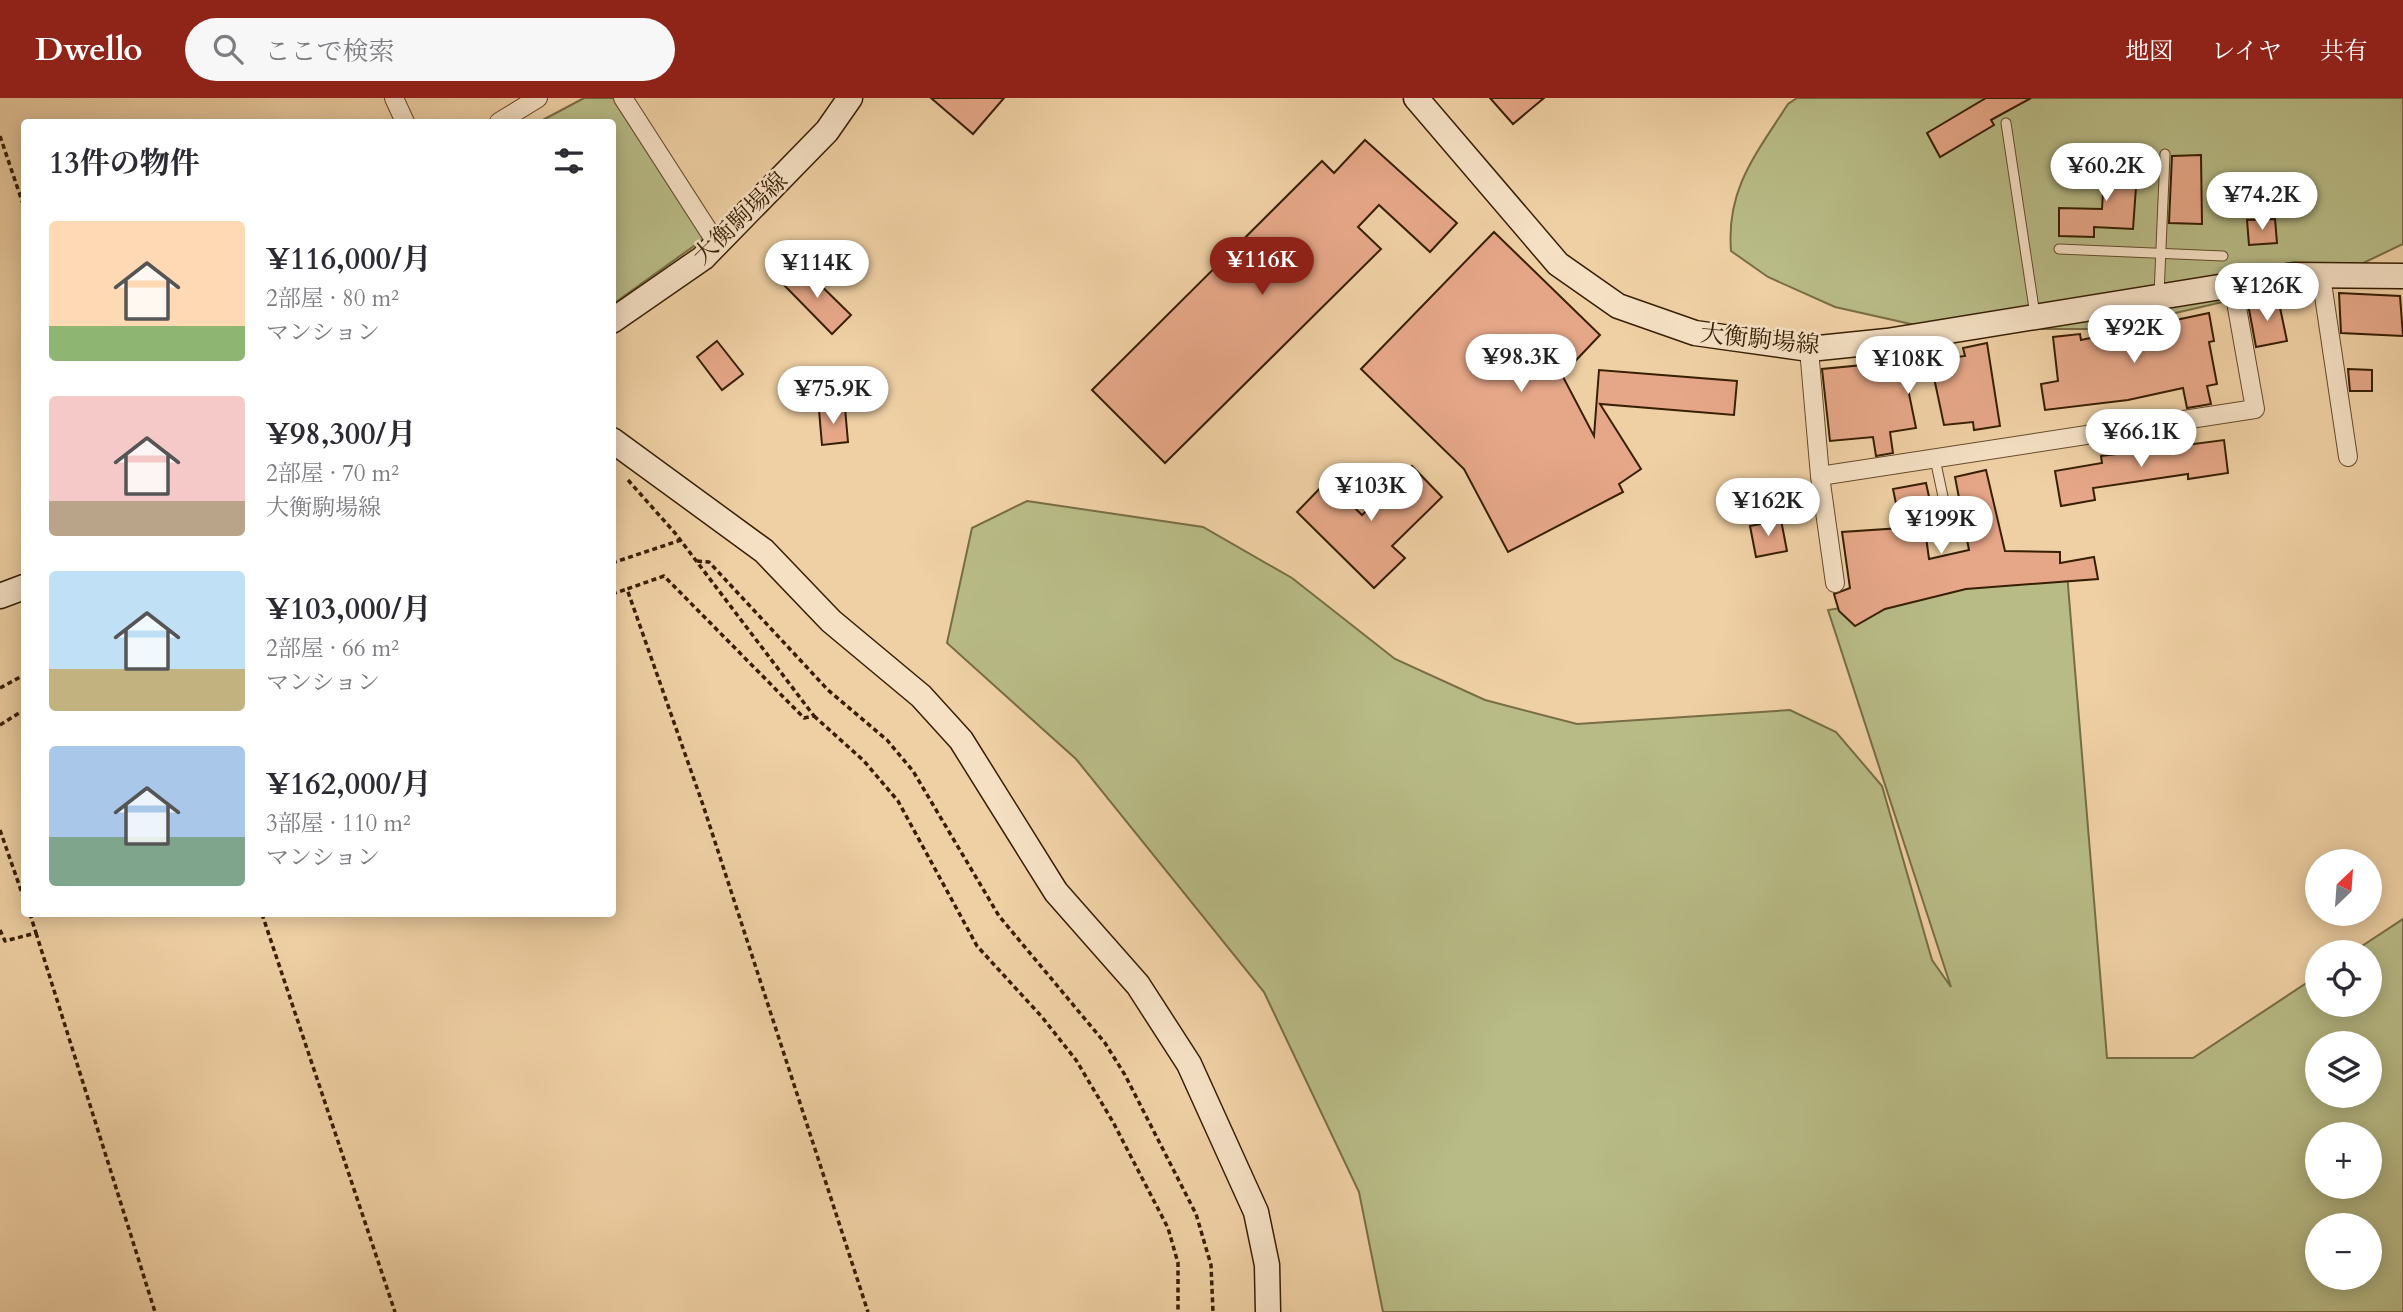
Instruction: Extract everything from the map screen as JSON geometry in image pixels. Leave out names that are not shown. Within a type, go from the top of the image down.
[{"type":"main road","name":"大衡駒場線","points":[[616,318],[703,258],[827,131],[850,98]]},
{"type":"main road","name":"大衡駒場線","points":[[1416,98],[1558,264],[1618,306],[1695,333],[1809,349],[1887,341],[2294,275],[2403,276]]},
{"type":"main road","points":[[616,442],[764,551],[831,621],[921,696],[961,740],[1056,892],[1138,985],[1189,1064],[1256,1212],[1267,1265],[1268,1312]]},
{"type":"main road","points":[[0,596],[21,588]]},
{"type":"street","points":[[394,98],[404,119]]},
{"type":"street","points":[[504,119],[537,98]]},
{"type":"street","points":[[623,98],[717,244]]},
{"type":"street","points":[[2321,275],[2348,457]]},
{"type":"street","points":[[1820,476],[2255,410],[2232,285]]},
{"type":"street","points":[[1809,349],[1820,476],[1835,583]]},
{"type":"lane","points":[[2006,123],[2035,316]]},
{"type":"lane","points":[[2159,295],[2165,154]]},
{"type":"lane","points":[[2059,249],[2223,256]]},
{"type":"lane","points":[[1935,459],[1948,520]]},
{"type":"path","points":[[0,136],[21,198]]},
{"type":"path","points":[[621,473],[681,540],[814,716],[864,761],[898,801],[977,946],[1042,1017],[1076,1060],[1113,1122],[1168,1228],[1178,1263],[1178,1312]]},
{"type":"path","points":[[616,562],[681,540]]},
{"type":"path","points":[[696,561],[709,562],[828,690],[887,740],[914,771],[999,916],[1105,1043],[1125,1075],[1196,1214],[1211,1265],[1213,1312]]},
{"type":"path","points":[[616,593],[664,576],[804,718],[814,716]]},
{"type":"path","points":[[627,589],[703,805],[868,1312]]},
{"type":"path","points":[[0,688],[21,677]]},
{"type":"path","points":[[0,725],[21,712]]},
{"type":"path","points":[[0,830],[21,890]]},
{"type":"path","points":[[31,917],[155,1312]]},
{"type":"path","points":[[263,917],[395,1312]]},
{"type":"path","points":[[0,930],[5,941],[36,933]]},
{"type":"green space","points":[[584,98],[614,98],[705,238],[616,302],[616,119],[545,119]]},
{"type":"green space","points":[[1797,98],[2403,98],[2403,244],[2338,275],[2107,329],[1933,329],[1835,307],[1768,277],[1731,251],[1733,209],[1738,190],[1765,139],[1788,104]]},
{"type":"green space","points":[[1027,501],[1203,527],[1292,578],[1395,659],[1485,700],[1577,724],[1790,710],[1836,732],[1882,786],[1932,960],[1951,987],[1828,610],[2067,573],[2107,1058],[2193,1058],[2305,984],[2305,1017],[2382,1017],[2382,940],[2371,940],[2403,919],[2403,1312],[1383,1312],[1359,1192],[1264,992],[1076,759],[947,643],[972,528]]},
{"type":"building","points":[[931,98],[1004,98],[973,134]]},
{"type":"building","points":[[1490,98],[1544,98],[1513,124]]},
{"type":"building","points":[[1986,98],[2031,98],[1991,120],[1994,125],[1940,157],[1927,133]]},
{"type":"building","points":[[1365,140],[1457,223],[1430,252],[1379,205],[1358,227],[1381,249],[1165,463],[1092,390],[1322,161],[1334,173]]},
{"type":"building","points":[[2201,155],[2202,224],[2169,223],[2172,156]]},
{"type":"building","points":[[2105,158],[2138,159],[2133,229],[2094,227],[2094,237],[2059,236],[2059,208],[2102,209]]},
{"type":"building","points":[[2275,219],[2277,243],[2249,245],[2247,220]]},
{"type":"building","points":[[1494,232],[1600,335],[1562,375],[1594,436],[1599,370],[1737,381],[1734,415],[1600,404],[1641,469],[1619,484],[1623,492],[1508,552],[1464,469],[1361,369]]},
{"type":"building","points":[[801,266],[851,315],[832,334],[783,284]]},
{"type":"building","points":[[2339,293],[2400,296],[2403,336],[2341,333]]},
{"type":"building","points":[[2278,298],[2287,341],[2256,347],[2248,304]]},
{"type":"building","points":[[2209,313],[2214,341],[2209,342],[2217,384],[2207,386],[2211,404],[2187,408],[2183,388],[2128,400],[2045,410],[2041,384],[2058,381],[2053,337],[2080,334],[2081,340]]},
{"type":"building","points":[[717,341],[743,374],[722,390],[697,357]]},
{"type":"building","points":[[1987,343],[2000,426],[1974,430],[1973,422],[1944,425],[1933,373],[1906,379],[1916,428],[1890,432],[1893,453],[1876,456],[1873,437],[1830,441],[1822,369],[1873,364],[1872,358],[1899,354],[1901,364],[1965,356],[1963,348]]},
{"type":"building","points":[[2348,369],[2372,370],[2372,391],[2350,391]]},
{"type":"building","points":[[785,374],[807,378],[803,397],[782,392]]},
{"type":"building","points":[[845,408],[848,442],[822,445],[819,410]]},
{"type":"building","points":[[2224,440],[2228,473],[2188,479],[2188,474],[2093,488],[2095,500],[2061,506],[2055,471],[2102,463],[2101,456]]},
{"type":"building","points":[[1412,466],[1442,497],[1392,546],[1405,558],[1374,588],[1297,512],[1327,481],[1362,515]]},
{"type":"building","points":[[1986,470],[2005,551],[2060,552],[2060,563],[2094,557],[2098,579],[1966,589],[1885,609],[1855,626],[1839,611],[1834,594],[1850,588],[1842,532],[1901,528],[1893,489],[1926,483],[1931,506],[1922,507],[1929,559],[1969,550],[1955,477]]},
{"type":"building","points":[[1781,520],[1787,551],[1756,557],[1750,526]]}]
